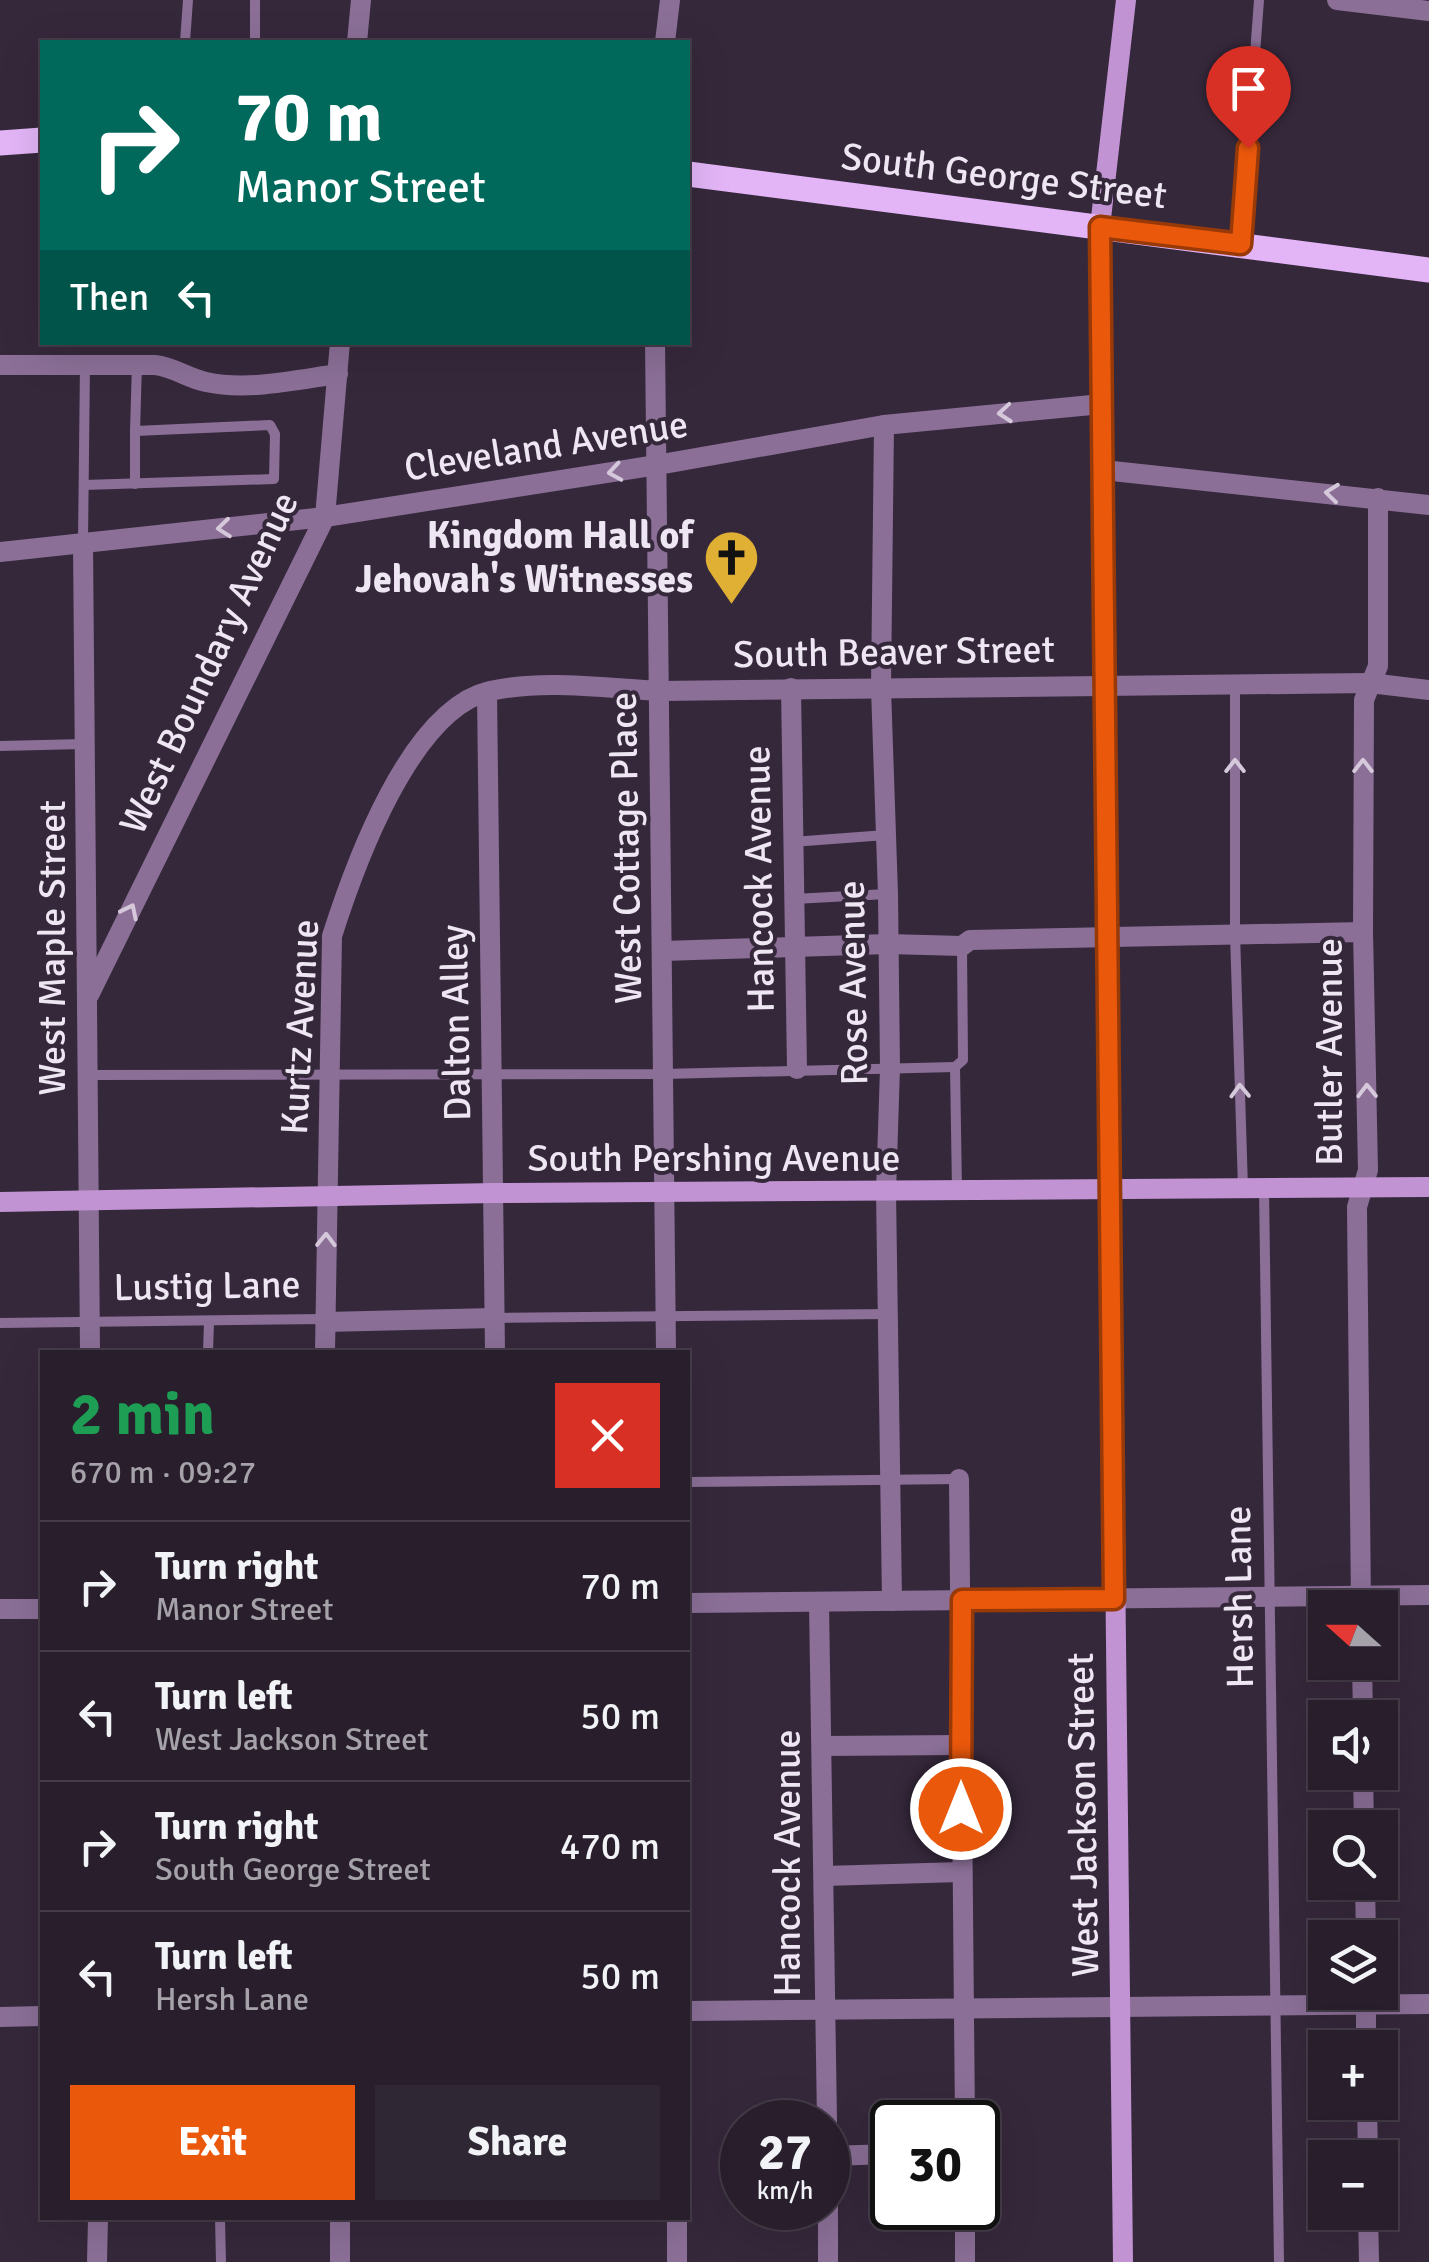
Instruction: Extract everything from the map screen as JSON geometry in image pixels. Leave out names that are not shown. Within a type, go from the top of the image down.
[{"type":"main road","points":[[0,143],[40,140]]},
{"type":"main road","name":"South George Street","points":[[690,174],[1429,270]]},
{"type":"street","points":[[357,40],[361,0]]},
{"type":"street","points":[[665,40],[670,0]]},
{"type":"street","name":"West Jackson Street","points":[[1124,2262],[1100,227],[1126,0]]},
{"type":"street","points":[[1338,0],[1429,11]]},
{"type":"street","name":"West Boundary Avenue","points":[[87,998],[325,517],[340,345]]},
{"type":"street","name":"West Cottage Place","points":[[655,345],[666,1350]]},
{"type":"street","points":[[0,365],[170,366],[184,376],[227,384],[338,374]]},
{"type":"street","name":"Cleveland Avenue","points":[[0,552],[325,517],[657,465],[884,424],[1102,404]]},
{"type":"street","name":"Rose Avenue","points":[[884,424],[881,688],[888,894],[890,1068],[886,1192],[892,1601]]},
{"type":"street","points":[[1103,470],[1429,505]]},
{"type":"street","name":"Butler Avenue","points":[[1361,1590],[1357,1207],[1368,1170],[1364,700],[1378,666],[1378,498]]},
{"type":"street","name":"West Maple Street","points":[[83,544],[90,1350]]},
{"type":"street","name":"South Beaver Street","points":[[659,691],[1370,683],[1429,690]]},
{"type":"street","name":"Kurtz Avenue","points":[[326,1350],[332,936],[351,876],[381,807],[411,759],[450,710],[487,692],[553,685],[659,691]]},
{"type":"street","name":"Hancock Avenue","points":[[791,688],[797,1069]]},
{"type":"street","name":"Dalton Alley","points":[[487,692],[495,1350]]},
{"type":"street","points":[[662,950],[962,946],[970,940],[1363,932]]},
{"type":"street","name":"South Pershing Avenue","points":[[0,1202],[495,1193],[1429,1187]]},
{"type":"street","name":"Lustig Lane","points":[[324,1320],[494,1318]]},
{"type":"street","points":[[959,1478],[964,2100]]},
{"type":"street","points":[[1398,1598],[1429,1595]]},
{"type":"street","points":[[690,1604],[1308,1599]]},
{"type":"street","name":"Hancock Avenue","points":[[819,1603],[826,2100]]},
{"type":"street","points":[[0,1609],[40,1609]]},
{"type":"street","points":[[822,1746],[961,1745]]},
{"type":"street","points":[[824,1876],[961,1872]]},
{"type":"street","points":[[1398,2002],[1429,2004]]},
{"type":"street","points":[[690,2011],[1308,2003]]},
{"type":"street","points":[[0,2018],[40,2016]]},
{"type":"street","points":[[98,2220],[98,2262]]},
{"type":"street","points":[[340,2220],[340,2262]]},
{"type":"street","points":[[677,2220],[677,2262]]},
{"type":"street","points":[[828,2230],[828,2262]]},
{"type":"street","points":[[965,2230],[965,2262]]},
{"type":"street","points":[[1368,2230],[1369,2262]]},
{"type":"lane","points":[[185,40],[188,0]]},
{"type":"lane","points":[[255,0],[255,40]]},
{"type":"lane","points":[[1241,244],[1259,0]]},
{"type":"lane","points":[[83,544],[85,364]]},
{"type":"lane","points":[[135,484],[137,364]]},
{"type":"lane","points":[[84,485],[274,479],[276,434],[270,424],[135,430]]},
{"type":"lane","name":"Hersh Lane","points":[[1235,684],[1235,934],[1253,1188],[1269,1597],[1279,2262]]},
{"type":"lane","points":[[0,746],[85,744]]},
{"type":"lane","points":[[792,842],[886,835]]},
{"type":"lane","points":[[794,899],[888,894]]},
{"type":"lane","points":[[88,1075],[664,1074],[956,1067],[963,1060],[962,946]]},
{"type":"lane","points":[[956,1067],[957,1192]]},
{"type":"lane","points":[[494,1318],[888,1314]]},
{"type":"lane","name":"Lustig Lane","points":[[0,1323],[324,1320]]},
{"type":"lane","points":[[208,1350],[209,1322]]},
{"type":"lane","points":[[690,1482],[959,1478]]},
{"type":"lane","points":[[220,2220],[221,2262]]},
{"type":"place","name":"Kingdom Hall of Jehovah's Witnesses","points":[[732,606]]},
{"type":"route","points":[[961,1809],[962,1600],[1114,1599],[1100,227],[1241,244],[1248,148]]}]
